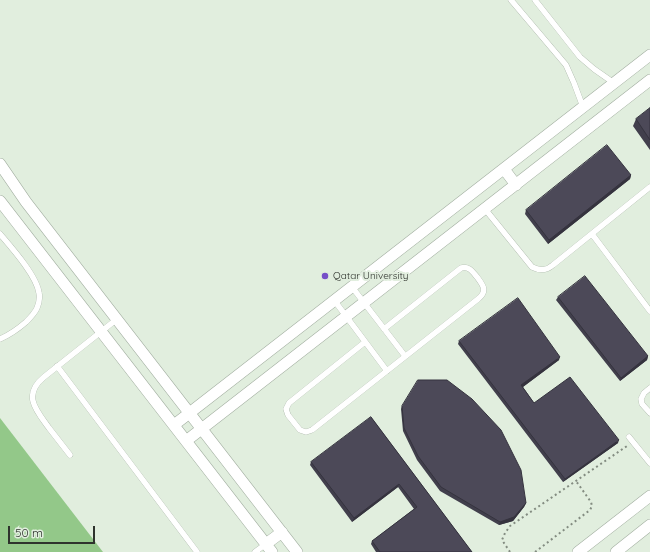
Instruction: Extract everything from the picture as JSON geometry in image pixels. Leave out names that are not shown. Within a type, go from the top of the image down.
[{"type":"street","points":[[174,425],[650,55]]},
{"type":"street","points":[[186,441],[650,80]]},
{"type":"street","points":[[0,164],[26,202],[297,552]]},
{"type":"street","points":[[504,169],[516,184]]},
{"type":"street","points":[[0,201],[269,548],[282,532]]},
{"type":"street","points":[[578,552],[650,496]]},
{"type":"street","points":[[616,552],[650,525]]},
{"type":"lane","points":[[512,0],[566,65],[583,107]]},
{"type":"lane","points":[[535,0],[580,57],[614,83]]},
{"type":"lane","points":[[485,209],[529,264],[532,267],[541,270],[550,268],[650,187]]},
{"type":"lane","points":[[0,234],[32,277],[39,292],[37,309],[31,317],[22,326],[0,339]]},
{"type":"lane","points":[[592,234],[650,311]]},
{"type":"lane","points":[[365,342],[289,402],[286,409],[288,415],[300,430],[310,432],[481,297],[484,287],[470,269],[464,267],[461,268],[384,329]]},
{"type":"lane","points":[[352,287],[405,356]]},
{"type":"lane","points":[[334,300],[387,371]]},
{"type":"lane","points":[[70,455],[36,410],[33,400],[34,389],[40,380],[117,319]]},
{"type":"lane","points":[[57,366],[197,552]]},
{"type":"lane","points":[[650,388],[644,393],[641,399],[642,404],[650,413]]},
{"type":"lane","points":[[631,440],[650,463]]},
{"type":"lane","points":[[255,552],[269,548]]},
{"type":"path","points":[[510,552],[502,540],[510,526],[576,481],[631,440]]},
{"type":"path","points":[[535,552],[590,510],[592,506],[591,502],[576,481]]},
{"type":"green space","points":[[0,418],[103,552],[0,552]]},
{"type":"building","points":[[650,108],[650,140],[636,119]]},
{"type":"building","points":[[607,145],[631,175],[549,240],[526,210]]},
{"type":"building","points":[[585,276],[648,356],[621,378],[558,297]]},
{"type":"building","points":[[518,298],[560,357],[521,385],[534,403],[570,377],[619,440],[565,479],[459,341]]},
{"type":"building","points":[[418,380],[447,380],[472,399],[501,430],[521,470],[526,503],[514,517],[500,522],[441,487],[418,456],[404,428],[402,406]]},
{"type":"building","points":[[371,417],[472,552],[380,552],[372,541],[417,507],[399,484],[354,518],[311,462]]},
{"type":"place","name":"Qatar University","points":[[325,276]]}]
